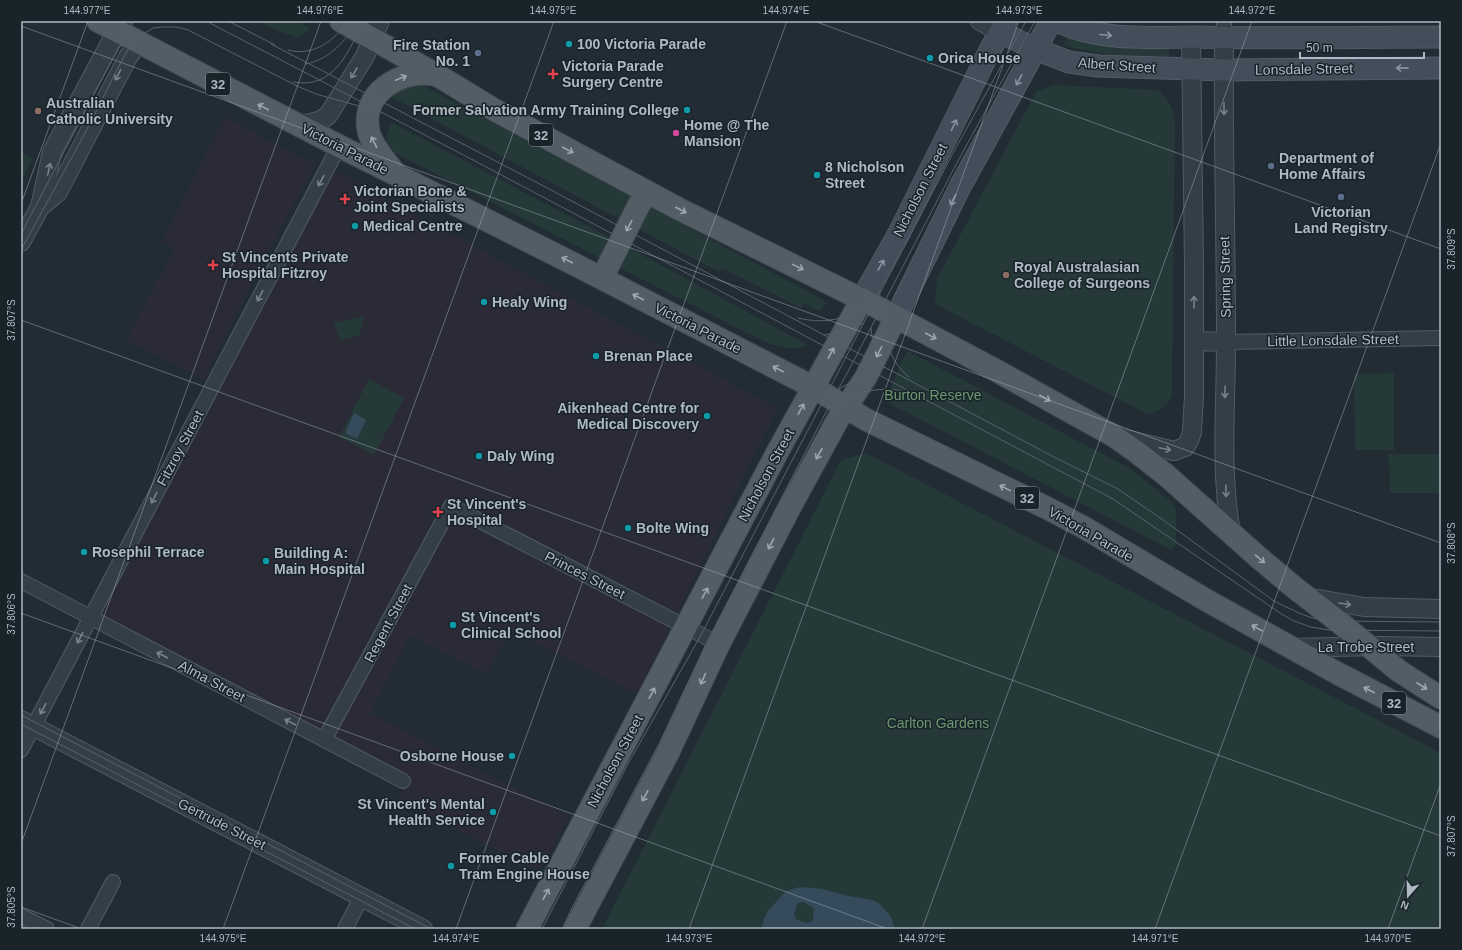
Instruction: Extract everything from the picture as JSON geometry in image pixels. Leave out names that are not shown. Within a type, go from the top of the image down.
[{"type":"main road","name":"32","points":[[341,21],[376,30],[437,75],[493,109],[679,209],[862,299],[997,371],[1114,436],[1166,475],[1258,557],[1307,597],[1413,681],[1441,698]]},
{"type":"main road","points":[[575,929],[670,749],[719,644],[802,484],[846,408],[866,377],[961,185],[1051,21]]},
{"type":"main road","name":"Albert Street","points":[[1058,21],[1084,31],[1106,35],[1191,37]]},
{"type":"main road","name":"Victoria Parade","points":[[112,24],[139,42],[298,125],[602,278],[813,387],[846,408],[906,440],[1047,508],[1291,648]]},
{"type":"main road","name":"Albert Street","points":[[1003,26],[1036,49],[1069,62],[1110,67],[1191,69]]},
{"type":"main road","name":"Nicholson Street","points":[[528,929],[778,451],[901,228],[1003,26]]},
{"type":"main road","points":[[1191,37],[1224,29],[1441,37]]},
{"type":"main road","name":"Lonsdale Street","points":[[1191,69],[1441,68]]},
{"type":"main road","points":[[395,174],[369,133],[369,118],[373,100],[384,87],[399,79],[418,74],[437,75]]},
{"type":"main road","points":[[602,278],[646,191]]},
{"type":"main road","name":"32","points":[[1291,648],[1441,727]]},
{"type":"street","name":"Albert Street","points":[[980,21],[1003,26]]},
{"type":"street","points":[[21,242],[40,207],[52,152],[112,24]]},
{"type":"street","name":"Spring Street","points":[[1224,29],[1226,342],[1224,452],[1226,507],[1231,533]]},
{"type":"street","points":[[298,125],[323,120],[329,114],[364,56],[376,30]]},
{"type":"street","points":[[1114,436],[1171,450],[1179,450],[1185,447],[1191,436],[1194,396],[1194,192],[1191,37]]},
{"type":"street","points":[[40,207],[58,192],[128,57],[139,42]]},
{"type":"street","name":"Fitzroy Street","points":[[21,750],[27,723],[91,617],[339,146]]},
{"type":"street","name":"Little Lonsdale Street","points":[[1226,342],[1441,338]]},
{"type":"street","points":[[1194,341],[1226,342]]},
{"type":"street","name":"Princes Street","points":[[451,506],[719,644]]},
{"type":"street","name":"Regent Street","points":[[324,740],[451,506]]},
{"type":"street","name":"Alma Street","points":[[21,581],[403,781]]},
{"type":"street","points":[[1307,597],[1364,607],[1441,609]]},
{"type":"street","name":"La Trobe Street","points":[[1291,648],[1369,646],[1441,647]]},
{"type":"street","name":"Gertrude Street","points":[[27,723],[423,929]]},
{"type":"street","points":[[88,929],[112,882]]},
{"type":"street","points":[[345,929],[362,896]]},
{"type":"street","points":[[21,916],[47,929]]},
{"type":"shaded area","name":"St Vincents Private Hospital Fitzroy","points":[[225,117],[315,164],[252,282],[203,380],[126,341],[174,248],[161,241]]},
{"type":"shaded area","name":"St Vincent's Hospital","points":[[331,168],[577,302],[778,408],[637,694],[510,630],[487,674],[410,636],[370,713],[569,816],[539,872],[398,799],[406,783],[95,617]]},
{"type":"shaded area","points":[[354,413],[366,420],[357,439],[345,433]]},
{"type":"shaded area","points":[[800,887],[822,889],[848,896],[872,900],[880,904],[891,917],[895,929],[761,929],[768,911],[786,891]],"holes":[[[803,902],[814,908],[813,920],[811,922],[796,919],[794,913],[798,903]]]},
{"type":"green space","points":[[258,21],[297,21],[308,27],[309,31],[297,37],[276,30]]},
{"type":"green space","points":[[1071,31],[1169,44],[1169,56],[1103,53],[1063,45]]},
{"type":"green space","points":[[410,85],[422,85],[824,300],[826,304],[819,311],[805,303],[801,308],[722,268],[719,272],[387,95]]},
{"type":"green space","points":[[1054,85],[1158,90],[1167,101],[1173,112],[1175,121],[1172,395],[1168,403],[1159,410],[1151,413],[1147,414],[935,304],[937,279],[1029,105],[1037,91]]},
{"type":"green space","points":[[391,122],[626,246],[808,345],[801,348],[785,348],[769,343],[395,153],[386,139]]},
{"type":"green space","points":[[21,152],[33,158],[21,183]]},
{"type":"green space","points":[[364,316],[359,336],[340,340],[334,323]]},
{"type":"green space","name":"Burton Reserve","points":[[908,351],[1131,469],[1173,503],[1176,509],[1176,544],[1174,548],[1169,549],[885,401]]},
{"type":"green space","points":[[1394,373],[1394,450],[1355,450],[1354,374]]},
{"type":"green space","points":[[369,379],[404,398],[374,455],[339,437]]},
{"type":"green space","name":"Carlton Gardens","points":[[866,453],[1441,753],[1441,929],[602,929],[841,460]]},
{"type":"green space","points":[[1389,454],[1441,454],[1441,493],[1390,493]]},
{"type":"tram line","points":[[21,234],[134,21]]},
{"type":"tram line","points":[[206,21],[473,160],[1113,499],[1294,621],[1311,627],[1329,630],[1441,631]]},
{"type":"tram line","points":[[228,21],[275,45]]},
{"type":"tram line","points":[[288,50],[297,52],[306,51],[322,46],[336,35],[348,21]]},
{"type":"tram line","points":[[293,82],[307,83],[320,80],[330,74],[346,56],[364,21]]},
{"type":"tram line","points":[[879,295],[952,155],[1026,21]]},
{"type":"tram line","points":[[562,929],[659,744],[709,638],[824,416],[959,159],[1035,21]]},
{"type":"tram line","points":[[306,64],[315,62],[330,54],[342,43],[358,23]]},
{"type":"tram line","points":[[21,250],[83,137],[132,43],[153,28],[177,27],[188,30],[297,86],[316,94],[366,108]]},
{"type":"tram line","points":[[271,44],[534,181],[1052,456],[1118,489],[1274,601],[1301,614],[1313,618],[1332,621],[1441,622]]},
{"type":"tram line","points":[[542,929],[628,764],[701,635],[881,290]]},
{"type":"tram line","points":[[798,318],[819,321],[839,318],[857,311],[873,297]]},
{"type":"tram line","points":[[886,305],[884,325],[887,344],[896,362],[909,377]]},
{"type":"tram line","points":[[824,335],[848,331],[863,323]]},
{"type":"tram line","points":[[871,328],[875,348],[884,368]]},
{"type":"tram line","points":[[839,389],[858,380],[878,375]]},
{"type":"tram line","points":[[829,412],[845,400],[863,392],[883,389],[903,391]]},
{"type":"tram line","points":[[21,715],[431,929]]},
{"type":"tram line","points":[[21,724],[415,929]]},
{"type":"place","name":"100 Victoria Parade","points":[[569,44]]},
{"type":"place","name":"Fire Station No. 1","points":[[478,53]]},
{"type":"place","name":"Orica House","points":[[930,58]]},
{"type":"place","name":"Victoria Parade Surgery Centre","points":[[553,74]]},
{"type":"place","name":"Former Salvation Army Training College","points":[[687,110]]},
{"type":"place","name":"Australian Catholic University","points":[[38,111]]},
{"type":"place","name":"Home @ The Mansion","points":[[676,133]]},
{"type":"place","name":"Department of Home Affairs","points":[[1271,166]]},
{"type":"place","name":"8 Nicholson Street","points":[[817,175]]},
{"type":"place","name":"Victorian Land Registry","points":[[1341,197]]},
{"type":"place","name":"Victorian Bone & Joint Specialists","points":[[345,199]]},
{"type":"place","name":"Medical Centre","points":[[355,226]]},
{"type":"place","name":"St Vincents Private Hospital Fitzroy","points":[[213,265]]},
{"type":"place","name":"Royal Australasian College of Surgeons","points":[[1006,275]]},
{"type":"place","name":"Healy Wing","points":[[484,302]]},
{"type":"place","name":"Brenan Place","points":[[596,356]]},
{"type":"place","name":"Aikenhead Centre for Medical Discovery","points":[[707,416]]},
{"type":"place","name":"Daly Wing","points":[[479,456]]},
{"type":"place","name":"St Vincent's Hospital","points":[[438,512]]},
{"type":"place","name":"Bolte Wing","points":[[628,528]]},
{"type":"place","name":"Rosephil Terrace","points":[[84,552]]},
{"type":"place","name":"Building A: Main Hospital","points":[[266,561]]},
{"type":"place","name":"St Vincent's Clinical School","points":[[453,625]]},
{"type":"place","name":"Osborne House","points":[[512,756]]},
{"type":"place","name":"St Vincent's Mental Health Service","points":[[493,812]]},
{"type":"place","name":"Former Cable Tram Engine House","points":[[451,866]]}]
